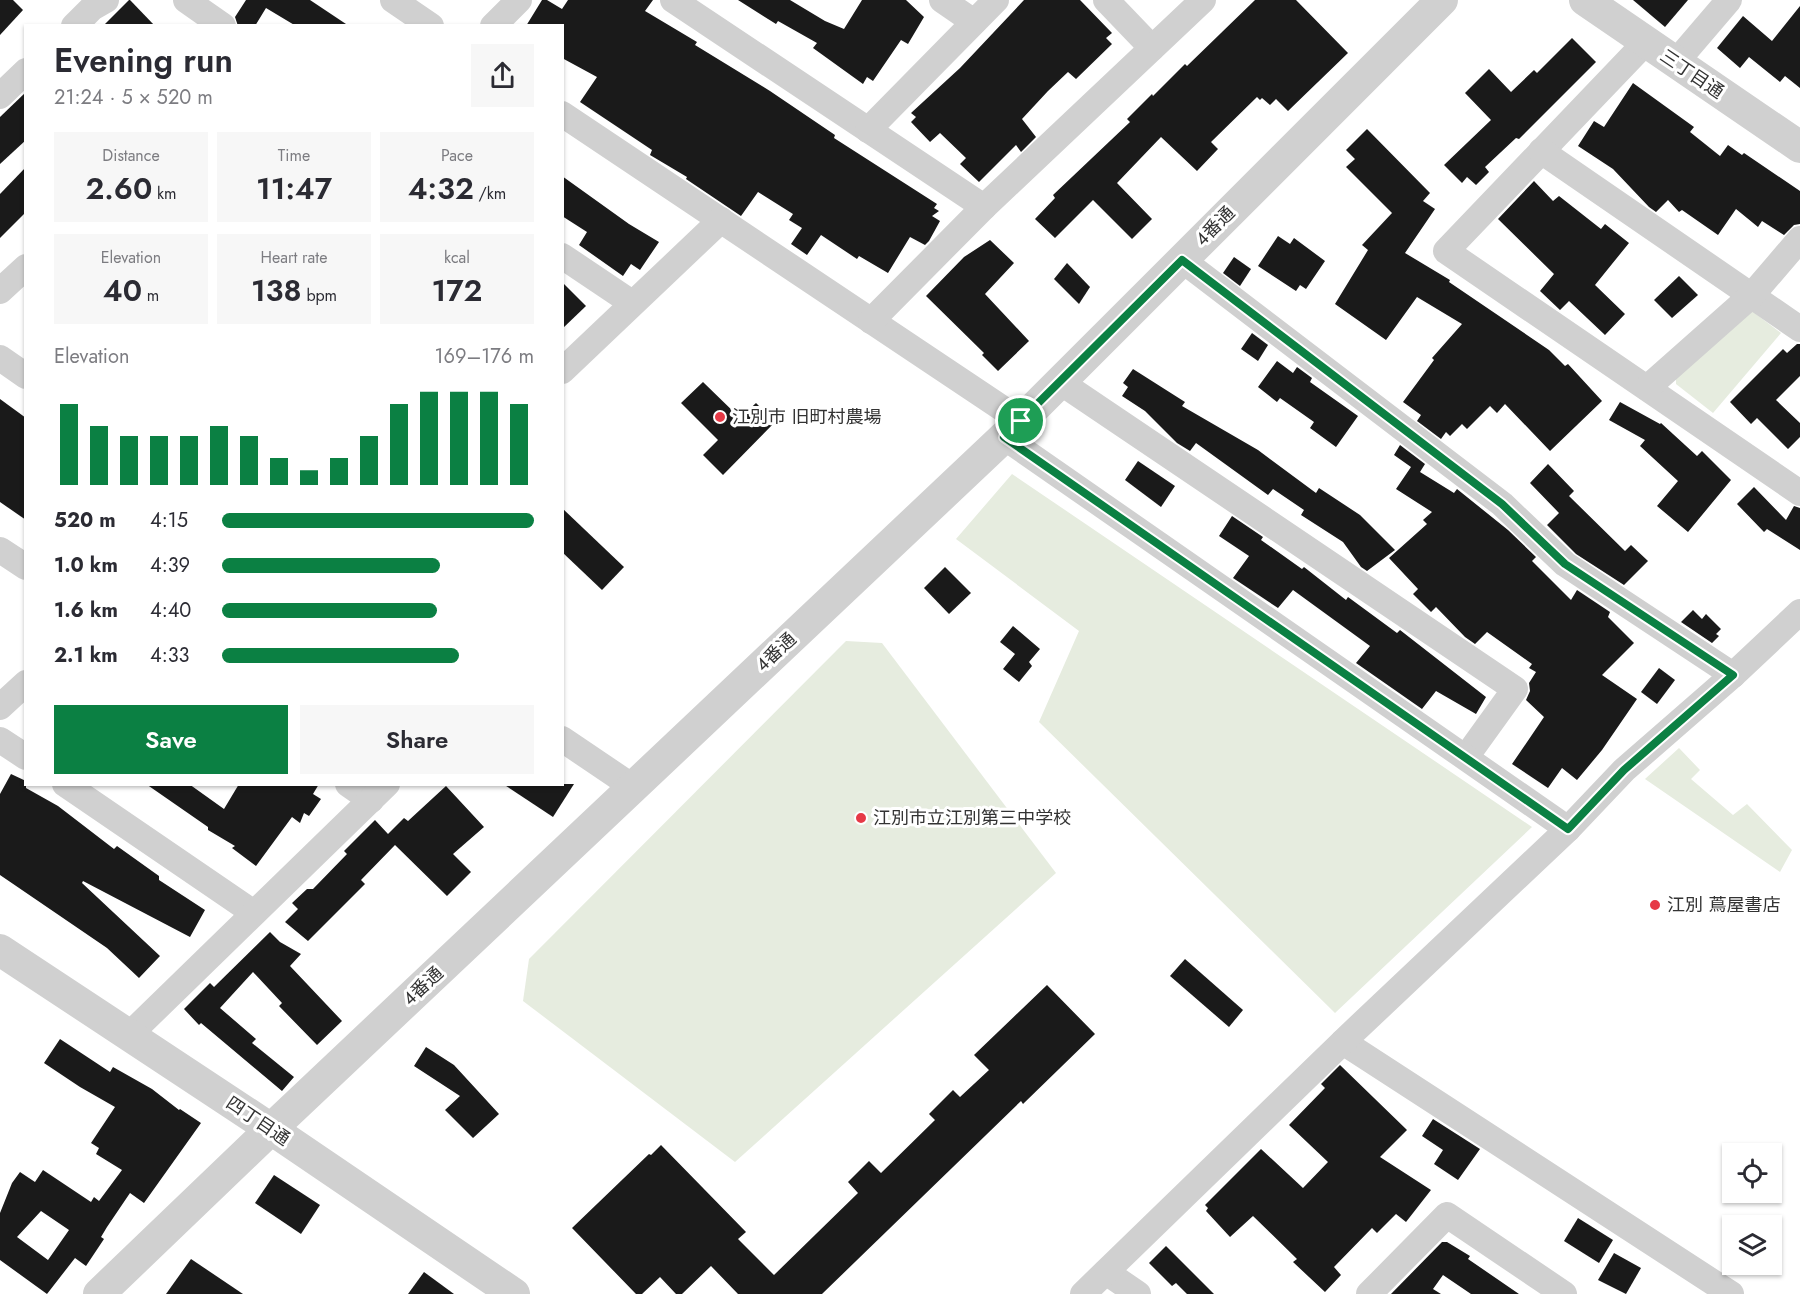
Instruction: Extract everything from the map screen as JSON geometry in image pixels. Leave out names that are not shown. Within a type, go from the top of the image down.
[{"type":"street","points":[[76,24],[92,8],[106,0]]},
{"type":"street","points":[[186,0],[220,24]]},
{"type":"street","points":[[393,0],[428,24]]},
{"type":"street","points":[[495,24],[519,0]]},
{"type":"street","points":[[673,0],[984,207]]},
{"type":"street","points":[[942,0],[974,22]]},
{"type":"street","points":[[867,130],[996,0]]},
{"type":"street","points":[[1106,0],[1152,48]]},
{"type":"street","points":[[871,321],[984,207],[1203,0]]},
{"type":"street","name":"4番通","points":[[105,1292],[271,1129],[1012,429],[1442,0]]},
{"type":"street","name":"三丁目通","points":[[1585,0],[1800,147]]},
{"type":"street","points":[[1676,62],[1730,0]]},
{"type":"street","points":[[1646,42],[1446,250],[1800,493]]},
{"type":"street","points":[[0,96],[24,73]]},
{"type":"street","points":[[564,115],[871,321],[1012,429],[1568,829]]},
{"type":"street","points":[[1541,151],[1800,328]]},
{"type":"street","points":[[564,369],[721,220]]},
{"type":"street","points":[[1647,388],[1752,295],[1800,239]]},
{"type":"street","points":[[564,257],[632,303]]},
{"type":"street","points":[[1182,260],[1502,504],[1565,564],[1733,675]]},
{"type":"street","points":[[0,291],[24,269]]},
{"type":"street","points":[[0,358],[24,375]]},
{"type":"street","points":[[1059,382],[1515,689],[1466,757]]},
{"type":"street","points":[[0,550],[24,566]]},
{"type":"street","points":[[1083,1294],[1343,1042],[1568,829],[1624,770],[1733,675],[1800,612]]},
{"type":"street","points":[[0,707],[24,685]]},
{"type":"street","points":[[0,740],[24,756]]},
{"type":"street","points":[[564,740],[633,787]]},
{"type":"street","points":[[68,786],[254,913]]},
{"type":"street","points":[[356,786],[379,792]]},
{"type":"street","points":[[129,1035],[379,792]]},
{"type":"street","name":"四丁目通","points":[[0,950],[271,1129],[514,1294]]},
{"type":"street","points":[[1343,1042],[1731,1294]]},
{"type":"street","points":[[1369,1294],[1447,1215],[1564,1294]]},
{"type":"street","points":[[1106,1272],[1138,1294]]},
{"type":"shaded area","points":[[1748,308],[1781,333],[1713,413],[1676,384],[1676,375]]},
{"type":"shaded area","points":[[1012,474],[1532,827],[1335,1013],[1039,722],[1079,631],[956,539]]},
{"type":"shaded area","points":[[846,641],[882,643],[1056,873],[735,1162],[523,1001],[529,959]]},
{"type":"shaded area","points":[[1679,748],[1700,770],[1691,779],[1733,815],[1747,804],[1792,850],[1780,872],[1645,779]]},
{"type":"building","points":[[0,0],[13,0],[23,10],[0,35]]},
{"type":"building","points":[[130,0],[153,24],[105,24]]},
{"type":"building","points":[[246,0],[310,0],[346,24],[293,24],[266,8],[256,24],[237,24],[235,17]]},
{"type":"building","points":[[542,0],[547,0],[562,9],[568,0],[653,0],[645,11],[697,42],[695,45],[770,91],[835,135],[834,138],[937,204],[934,208],[939,211],[932,216],[940,221],[925,245],[910,237],[888,273],[859,256],[857,259],[821,235],[807,255],[791,244],[802,228],[789,220],[793,214],[758,192],[741,216],[686,179],[687,177],[650,155],[652,150],[580,102],[597,77],[564,59],[564,24],[527,24]]},
{"type":"building","points":[[738,0],[790,0],[825,21],[844,29],[862,0],[906,0],[924,17],[908,44],[901,40],[873,81],[867,77],[863,84],[813,48],[817,43],[778,21],[776,24]]},
{"type":"building","points":[[1024,0],[1080,0],[1112,33],[1106,38],[1112,44],[1076,79],[1068,72],[1048,91],[1022,119],[1036,137],[1021,152],[1016,145],[979,182],[960,164],[966,158],[940,133],[930,142],[911,122],[916,117],[911,113],[960,68]]},
{"type":"building","points":[[1255,0],[1296,0],[1348,53],[1288,111],[1276,99],[1270,105],[1257,97],[1211,142],[1218,149],[1197,171],[1161,137],[1117,183],[1152,219],[1132,239],[1093,200],[1055,238],[1035,219],[1055,198],[1053,195],[1130,122],[1127,119],[1152,94],[1153,96],[1185,64],[1187,66]]},
{"type":"building","points":[[1633,0],[1688,0],[1665,27]]},
{"type":"building","points":[[1800,6],[1800,88],[1785,76],[1780,82],[1749,57],[1740,68],[1717,48],[1743,16],[1772,41]]},
{"type":"building","points":[[1572,38],[1596,62],[1519,139],[1516,138],[1485,167],[1489,172],[1476,185],[1467,177],[1462,183],[1444,165],[1491,120],[1465,93],[1489,69],[1511,92],[1534,70],[1537,73]]},
{"type":"building","points":[[1633,83],[1694,127],[1690,132],[1720,156],[1728,145],[1742,155],[1744,153],[1800,191],[1800,224],[1794,225],[1784,235],[1762,221],[1758,227],[1736,209],[1718,235],[1682,210],[1679,212],[1668,200],[1656,212],[1649,207],[1613,169],[1578,146],[1594,121],[1604,127]]},
{"type":"building","points":[[24,94],[24,142],[0,164],[0,117]]},
{"type":"building","points":[[1367,129],[1430,193],[1423,201],[1435,209],[1405,253],[1450,280],[1449,282],[1549,350],[1565,366],[1568,364],[1602,401],[1550,451],[1505,404],[1497,413],[1490,406],[1467,429],[1462,424],[1450,436],[1446,432],[1441,439],[1417,421],[1421,415],[1403,402],[1434,360],[1432,358],[1462,324],[1417,297],[1386,340],[1335,304],[1368,250],[1362,245],[1392,213],[1346,167],[1355,159],[1346,150]]},
{"type":"building","points":[[24,169],[24,214],[0,238],[0,194]]},
{"type":"building","points":[[564,177],[629,224],[659,242],[640,270],[631,264],[623,276],[579,245],[587,232],[564,217]]},
{"type":"building","points":[[1534,181],[1553,201],[1559,196],[1601,229],[1605,224],[1629,243],[1595,285],[1625,314],[1605,335],[1569,301],[1560,310],[1540,291],[1554,274],[1498,219]]},
{"type":"building","points":[[1278,236],[1290,244],[1294,238],[1325,261],[1306,289],[1300,285],[1296,291],[1258,266]]},
{"type":"building","points":[[990,240],[1014,263],[985,294],[1029,341],[998,371],[982,355],[984,353],[926,296],[964,257]]},
{"type":"building","points":[[1234,257],[1251,269],[1240,286],[1223,273]]},
{"type":"building","points":[[1067,263],[1090,287],[1079,304],[1054,279]]},
{"type":"building","points":[[1679,276],[1698,295],[1672,318],[1654,300]]},
{"type":"building","points":[[564,284],[586,306],[564,327]]},
{"type":"building","points":[[1252,333],[1268,345],[1258,361],[1241,349]]},
{"type":"building","points":[[1800,344],[1800,376],[1776,400],[1800,423],[1800,437],[1788,449],[1757,418],[1751,424],[1730,402],[1783,349],[1787,353]]},
{"type":"building","points":[[1277,361],[1293,373],[1297,367],[1312,378],[1310,382],[1358,416],[1336,447],[1310,428],[1314,422],[1280,398],[1277,402],[1258,387]]},
{"type":"building","points":[[1133,369],[1185,402],[1182,406],[1258,450],[1316,493],[1319,488],[1360,515],[1395,550],[1367,571],[1361,567],[1343,542],[1301,515],[1304,510],[1273,489],[1268,495],[1196,443],[1190,451],[1177,443],[1145,411],[1122,396],[1128,387],[1123,383]]},
{"type":"building","points":[[703,382],[740,418],[756,403],[775,422],[723,475],[703,455],[718,440],[681,403]]},
{"type":"building","points":[[0,399],[24,417],[24,519],[0,502]]},
{"type":"building","points":[[1620,402],[1661,423],[1697,456],[1702,451],[1731,480],[1688,532],[1657,506],[1678,481],[1640,446],[1645,440],[1609,420]]},
{"type":"building","points":[[1400,445],[1425,464],[1420,472],[1454,493],[1457,489],[1508,530],[1536,557],[1532,561],[1571,600],[1577,590],[1610,612],[1608,617],[1634,643],[1602,675],[1637,699],[1602,750],[1577,780],[1562,768],[1548,788],[1512,764],[1544,717],[1526,700],[1530,691],[1529,683],[1536,672],[1529,668],[1532,664],[1487,632],[1475,644],[1465,637],[1436,607],[1431,612],[1413,594],[1418,589],[1389,558],[1427,524],[1423,520],[1432,512],[1396,489],[1411,467],[1394,455]]},
{"type":"building","points":[[1138,461],[1175,486],[1161,507],[1125,480]]},
{"type":"building","points":[[1548,464],[1574,491],[1569,496],[1625,551],[1631,545],[1648,561],[1624,585],[1576,554],[1547,525],[1559,513],[1530,483]]},
{"type":"building","points":[[1754,487],[1786,520],[1794,506],[1800,508],[1800,550],[1767,529],[1764,532],[1737,504]]},
{"type":"building","points":[[564,510],[624,567],[602,590],[564,554]]},
{"type":"building","points":[[1232,516],[1263,537],[1261,540],[1302,569],[1304,567],[1346,600],[1348,597],[1397,633],[1400,630],[1486,697],[1476,714],[1436,691],[1422,709],[1356,663],[1370,646],[1293,590],[1278,608],[1233,578],[1249,556],[1219,536]]},
{"type":"building","points":[[945,567],[971,593],[949,614],[924,588]]},
{"type":"building","points":[[1693,610],[1702,619],[1706,614],[1721,629],[1716,634],[1719,636],[1712,643],[1681,622]]},
{"type":"building","points":[[1013,626],[1040,649],[1029,662],[1032,666],[1019,682],[1003,669],[1015,654],[1000,642]]},
{"type":"building","points":[[1659,668],[1675,680],[1657,704],[1641,692]]},
{"type":"building","points":[[11,774],[24,780],[26,788],[58,806],[114,849],[117,846],[159,876],[159,880],[205,910],[190,937],[83,881],[82,883],[160,956],[139,978],[107,948],[0,875],[0,794]]},
{"type":"building","points":[[574,784],[553,817],[506,786]]},
{"type":"building","points":[[149,786],[192,786],[224,809],[238,786],[318,786],[313,794],[321,799],[309,816],[304,813],[300,823],[292,817],[256,866],[232,848],[235,846],[208,830],[208,827]]},
{"type":"building","points":[[446,786],[484,827],[453,854],[471,872],[447,896],[395,845],[361,880],[365,884],[308,941],[285,922],[298,909],[292,903],[307,889],[313,889],[347,854],[344,851],[375,820],[388,834],[404,818],[408,821]]},
{"type":"building","points":[[270,932],[280,942],[301,954],[290,966],[342,1021],[317,1045],[279,1006],[282,1003],[253,972],[220,1008],[256,1039],[252,1043],[294,1077],[282,1091],[201,1023],[199,1025],[184,1009],[210,983],[214,987]]},
{"type":"building","points":[[1185,959],[1243,1010],[1229,1027],[1170,976]]},
{"type":"building","points":[[1047,985],[1095,1034],[1023,1104],[1021,1101],[822,1294],[738,1294],[711,1266],[682,1294],[676,1294],[660,1277],[642,1294],[636,1294],[572,1228],[661,1145],[746,1232],[738,1239],[774,1275],[858,1193],[848,1182],[869,1161],[881,1173],[935,1120],[929,1114],[953,1090],[960,1097],[989,1070],[974,1055]]},
{"type":"building","points":[[60,1039],[110,1072],[113,1067],[152,1089],[179,1110],[201,1123],[144,1203],[130,1193],[107,1227],[101,1237],[104,1239],[86,1266],[75,1258],[47,1294],[0,1260],[0,1213],[12,1183],[20,1172],[35,1182],[43,1170],[91,1202],[94,1197],[99,1201],[122,1170],[96,1154],[99,1148],[91,1143],[115,1107],[44,1063]],"holes":[[[41,1211],[69,1230],[48,1260],[17,1237]]]},
{"type":"building","points":[[426,1047],[454,1065],[499,1114],[473,1138],[445,1110],[460,1096],[414,1066]]},
{"type":"building","points":[[1340,1065],[1407,1130],[1380,1157],[1431,1190],[1406,1222],[1396,1214],[1377,1233],[1372,1228],[1334,1267],[1341,1275],[1325,1292],[1293,1262],[1297,1259],[1253,1216],[1230,1237],[1206,1211],[1208,1208],[1205,1205],[1261,1149],[1303,1188],[1328,1162],[1289,1125],[1325,1088],[1321,1084]]},
{"type":"building","points":[[1433,1119],[1480,1149],[1458,1180],[1434,1164],[1443,1150],[1422,1136]]},
{"type":"building","points":[[274,1175],[320,1205],[301,1234],[255,1203]]},
{"type":"building","points":[[1578,1218],[1613,1240],[1599,1263],[1564,1241]]},
{"type":"building","points":[[1442,1242],[1447,1242],[1470,1256],[1468,1259],[1519,1294],[1471,1294],[1443,1275],[1433,1289],[1441,1294],[1391,1294]]},
{"type":"building","points":[[1166,1246],[1214,1294],[1187,1294],[1176,1283],[1172,1286],[1149,1263]]},
{"type":"building","points":[[1614,1253],[1641,1268],[1626,1294],[1598,1280]]},
{"type":"building","points":[[191,1259],[243,1294],[166,1294]]},
{"type":"building","points":[[424,1272],[454,1294],[408,1294]]},
{"type":"place","name":"江別市 旧町村農場","points":[[720,417]]},
{"type":"place","name":"江別市立江別第三中学校","points":[[861,818]]},
{"type":"place","name":"江別 蔦屋書店","points":[[1655,905]]},
{"type":"route","points":[[1182,260],[1502,504],[1565,564],[1733,675],[1624,770],[1568,829],[1004,437],[1021,421],[1182,260]]}]
